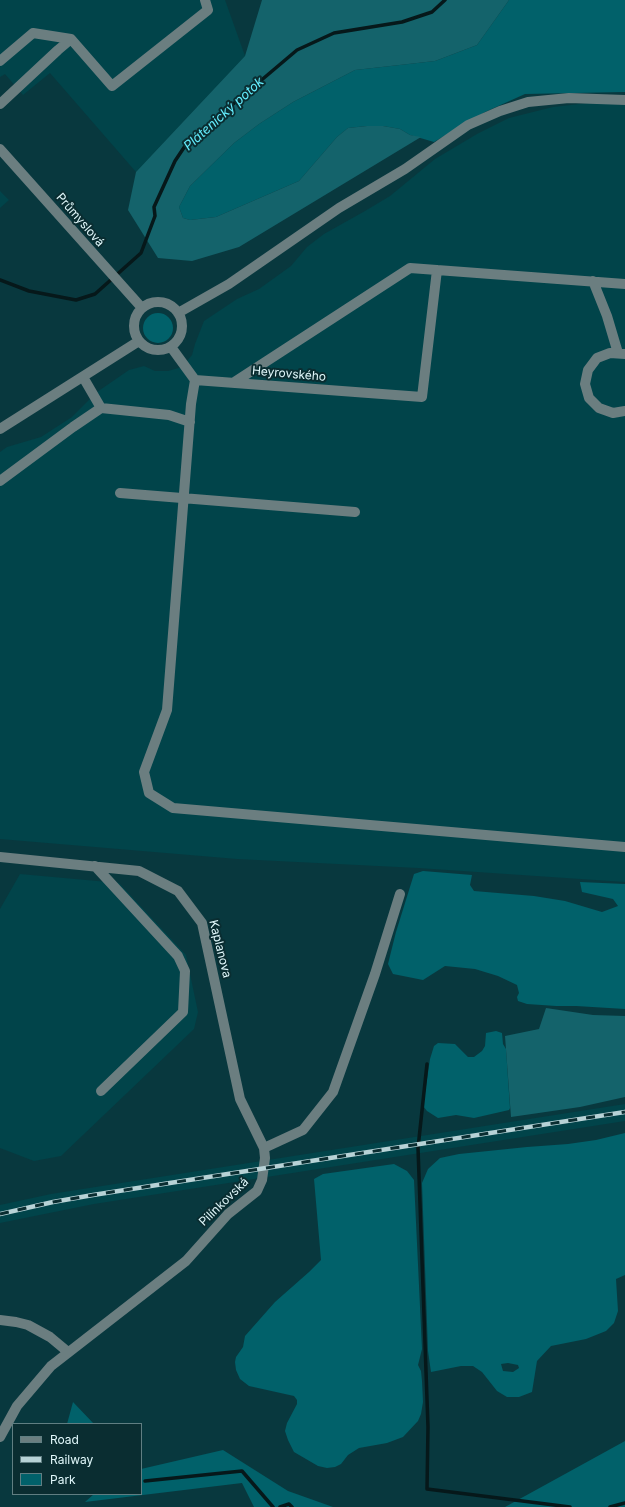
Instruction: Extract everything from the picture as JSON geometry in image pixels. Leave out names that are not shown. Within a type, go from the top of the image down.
[{"type":"street","points":[[0,61],[33,33],[71,39],[112,86],[208,10],[205,0]]},
{"type":"street","points":[[0,104],[71,39]]},
{"type":"street","points":[[178,313],[229,284],[339,208],[405,169],[468,125],[500,111],[528,102],[569,98],[607,98],[625,100]]},
{"type":"street","name":"Průmyslová","points":[[0,149],[125,291],[142,308]]},
{"type":"street","points":[[234,383],[410,268],[625,284]]},
{"type":"street","name":"Heyrovského","points":[[195,380],[422,397],[437,270]]},
{"type":"street","points":[[593,281],[621,353],[603,355],[592,364],[585,376],[585,384],[589,398],[593,404],[613,413],[625,411]]},
{"type":"street","points":[[161,302],[171,306],[178,313],[182,322],[182,332],[178,340],[171,347],[161,351],[146,348],[134,333],[136,316],[142,308],[151,303],[161,302]]},
{"type":"street","points":[[0,429],[139,341]]},
{"type":"street","points":[[171,347],[195,380],[191,404],[167,710],[144,772],[149,793],[173,808],[625,847]]},
{"type":"street","points":[[83,376],[101,408]]},
{"type":"street","points":[[0,481],[101,408],[168,415],[190,422]]},
{"type":"street","points":[[120,493],[354,512]]},
{"type":"street","name":"Kaplanova","points":[[0,857],[139,871],[178,891],[202,922],[240,1099],[264,1148]]},
{"type":"street","points":[[95,866],[178,956],[185,971],[182,1012],[100,1091]]},
{"type":"street","points":[[264,1148],[303,1130],[333,1092],[375,974],[400,894]]},
{"type":"street","name":"Pilínkovská","points":[[0,1437],[17,1406],[51,1366],[186,1260],[228,1214],[257,1192],[262,1180],[265,1158],[264,1148]]},
{"type":"street","points":[[0,1320],[28,1325],[50,1336],[68,1352]]},
{"type":"shaded area","points":[[0,0],[225,0],[245,56],[136,172],[50,73],[23,95],[5,74],[0,77]]},
{"type":"shaded area","points":[[262,0],[509,0],[477,45],[435,61],[355,70],[293,102],[259,124],[234,143],[190,186],[179,207],[183,218],[190,220],[216,217],[299,181],[337,137],[348,128],[383,126],[400,129],[410,135],[421,137],[239,247],[192,261],[158,258],[128,210],[136,172],[245,56]]},
{"type":"shaded area","points":[[597,102],[625,105],[625,882],[418,868],[237,859],[0,839],[0,452],[7,447],[41,437],[72,417],[97,392],[129,370],[144,366],[155,371],[168,371],[182,367],[192,355],[204,321],[237,299],[259,289],[291,266],[307,247],[324,234],[390,196],[435,159],[477,134],[509,118],[553,107]]},
{"type":"shaded area","points":[[0,191],[9,200],[0,208]]},
{"type":"shaded area","points":[[20,874],[119,883],[186,955],[198,1012],[194,1029],[61,1156],[34,1161],[0,1148],[0,909]]},
{"type":"shaded area","points":[[546,1008],[593,1015],[625,1016],[625,1097],[580,1107],[511,1117],[505,1036],[539,1029]]},
{"type":"shaded area","points":[[625,1104],[625,1121],[94,1204],[0,1223],[0,1205],[51,1194]]},
{"type":"green space","points":[[509,0],[625,0],[625,92],[525,94],[485,112],[434,142],[410,135],[400,129],[383,126],[348,128],[337,137],[299,181],[216,217],[190,220],[183,218],[179,207],[190,186],[234,143],[259,124],[293,102],[355,70],[435,61],[477,45]]},
{"type":"green space","points":[[158,313],[169,317],[173,328],[169,339],[158,343],[147,339],[143,328],[147,317]]},
{"type":"green space","points":[[423,871],[472,875],[470,885],[474,891],[534,896],[565,901],[602,912],[618,906],[613,899],[582,892],[580,882],[625,884],[625,1009],[527,1004],[518,1001],[517,997],[519,993],[517,985],[498,976],[475,969],[445,966],[423,980],[393,974],[388,964],[396,932],[414,874]]},
{"type":"green space","points":[[496,1031],[502,1033],[503,1044],[506,1049],[509,1110],[474,1118],[456,1115],[438,1118],[427,1111],[423,1106],[430,1059],[434,1046],[438,1043],[455,1044],[468,1057],[474,1057],[482,1051],[485,1046],[486,1033]]},
{"type":"green space","points":[[625,1133],[625,1275],[616,1279],[618,1311],[614,1323],[606,1331],[586,1339],[551,1346],[537,1361],[532,1392],[519,1397],[507,1397],[497,1391],[482,1372],[473,1366],[461,1366],[431,1372],[428,1351],[422,1183],[428,1169],[440,1158],[459,1154],[596,1140]],"holes":[[[508,1363],[518,1365],[519,1368],[513,1372],[503,1371],[501,1364]]]},
{"type":"green space","points":[[394,1164],[407,1171],[414,1180],[422,1349],[418,1365],[421,1371],[422,1381],[423,1402],[421,1414],[418,1421],[403,1437],[387,1443],[359,1448],[348,1455],[341,1464],[335,1467],[327,1468],[318,1466],[294,1452],[288,1440],[285,1431],[287,1423],[297,1404],[297,1400],[294,1396],[249,1386],[240,1379],[236,1370],[236,1357],[243,1347],[245,1336],[275,1302],[321,1260],[314,1179],[323,1174]]},
{"type":"green space","points":[[73,1402],[93,1423],[67,1423]]},
{"type":"green space","points":[[625,1441],[625,1507],[505,1507]]},
{"type":"green space","points":[[223,1450],[288,1491],[333,1507],[254,1507],[242,1483],[85,1502],[93,1495],[142,1495],[142,1469]]},
{"type":"waterway","name":"Plátenický potok","points":[[0,280],[29,291],[76,300],[95,294],[141,253],[155,216],[154,207],[175,161],[187,143],[297,50],[334,33],[402,22],[432,12],[445,0]]},
{"type":"waterway","points":[[427,1064],[418,1148],[428,1427],[427,1489],[570,1507]]},
{"type":"waterway","points":[[145,1481],[242,1471],[273,1507]]},
{"type":"waterway","points":[[610,1507],[625,1503]]},
{"type":"waterway","points":[[280,1507],[289,1504],[292,1507]]},
{"type":"railway","points":[[0,1214],[93,1195],[625,1112]]}]
